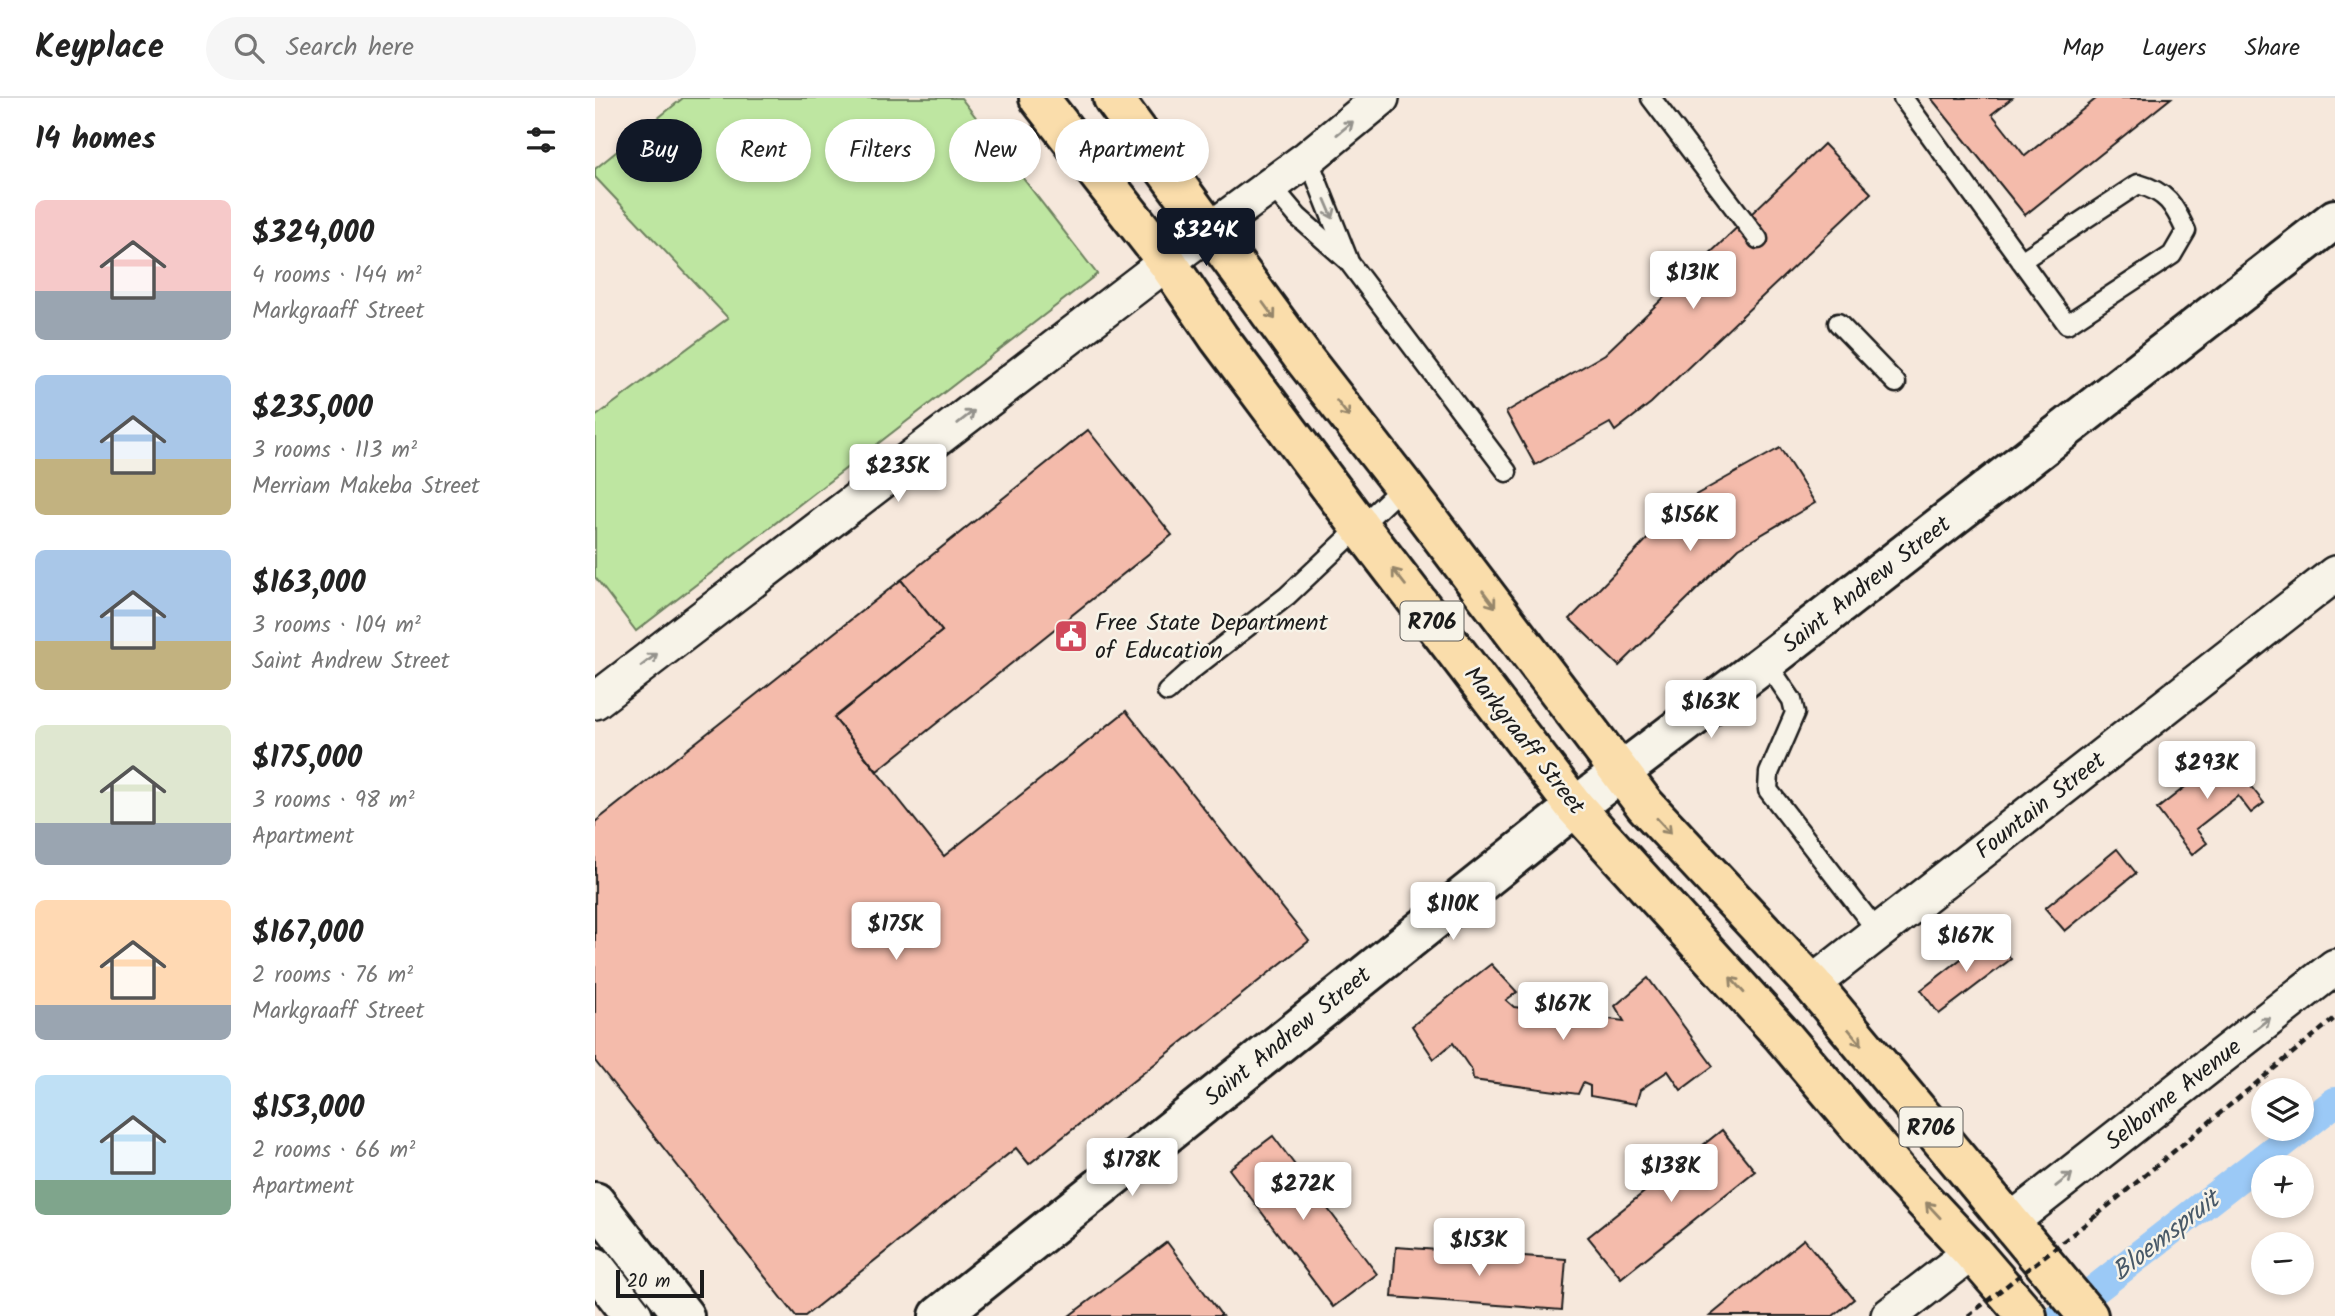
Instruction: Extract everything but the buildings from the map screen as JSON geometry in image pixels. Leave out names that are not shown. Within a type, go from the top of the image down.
[{"type":"main road","name":"Markgraaff Street","points":[[1039,98],[1167,262],[1219,338],[1575,807],[1783,1036],[1901,1175],[2019,1306]]},
{"type":"main road","name":"R706","points":[[1113,98],[1301,355],[1645,805],[1812,984],[2088,1316]]},
{"type":"main road","points":[[1783,1036],[1796,1005],[1812,984]]},
{"type":"street","points":[[595,701],[1210,229],[1308,158],[1381,98]]},
{"type":"street","name":"Saint Andrew Street","points":[[939,1316],[1575,807],[1766,662],[2335,219]]},
{"type":"street","name":"Fountain Street","points":[[1812,984],[2335,574]]},
{"type":"street","name":"Selborne Avenue","points":[[2010,1222],[2335,967]]},
{"type":"street","points":[[595,1202],[684,1316]]},
{"type":"street","points":[[1889,1316],[1972,1252]]},
{"type":"street","points":[[595,1267],[633,1316]]},
{"type":"lane","points":[[1651,98],[1758,239]]},
{"type":"lane","points":[[1903,98],[2021,261],[2067,324],[2172,255],[2186,231],[2178,212],[2157,190],[2138,184],[2021,261]]},
{"type":"lane","points":[[1308,158],[1348,261]]},
{"type":"lane","points":[[1271,185],[1298,216],[1348,261],[1507,472]]},
{"type":"lane","points":[[1838,323],[1896,383]]},
{"type":"lane","points":[[1167,692],[1287,596],[1403,485]]},
{"type":"lane","points":[[1766,662],[1791,700],[1795,713],[1769,773],[1768,790],[1878,932]]},
{"type":"path","points":[[1968,1316],[2097,1215],[2335,1018]]},
{"type":"green space","points":[[683,98],[961,98],[977,119],[949,119],[949,182],[1026,182],[1097,274],[636,631],[595,577],[595,417],[728,318],[595,177],[595,169],[616,152],[616,182],[702,182],[702,119],[657,119]]},
{"type":"waterway","name":"Bloemspruit","points":[[2314,1119],[2335,1102]]},
{"type":"waterway","name":"Bloemspruit","points":[[2061,1316],[2286,1141]]},
{"type":"place","name":"Free State Department of Education","points":[[1071,636]]}]
